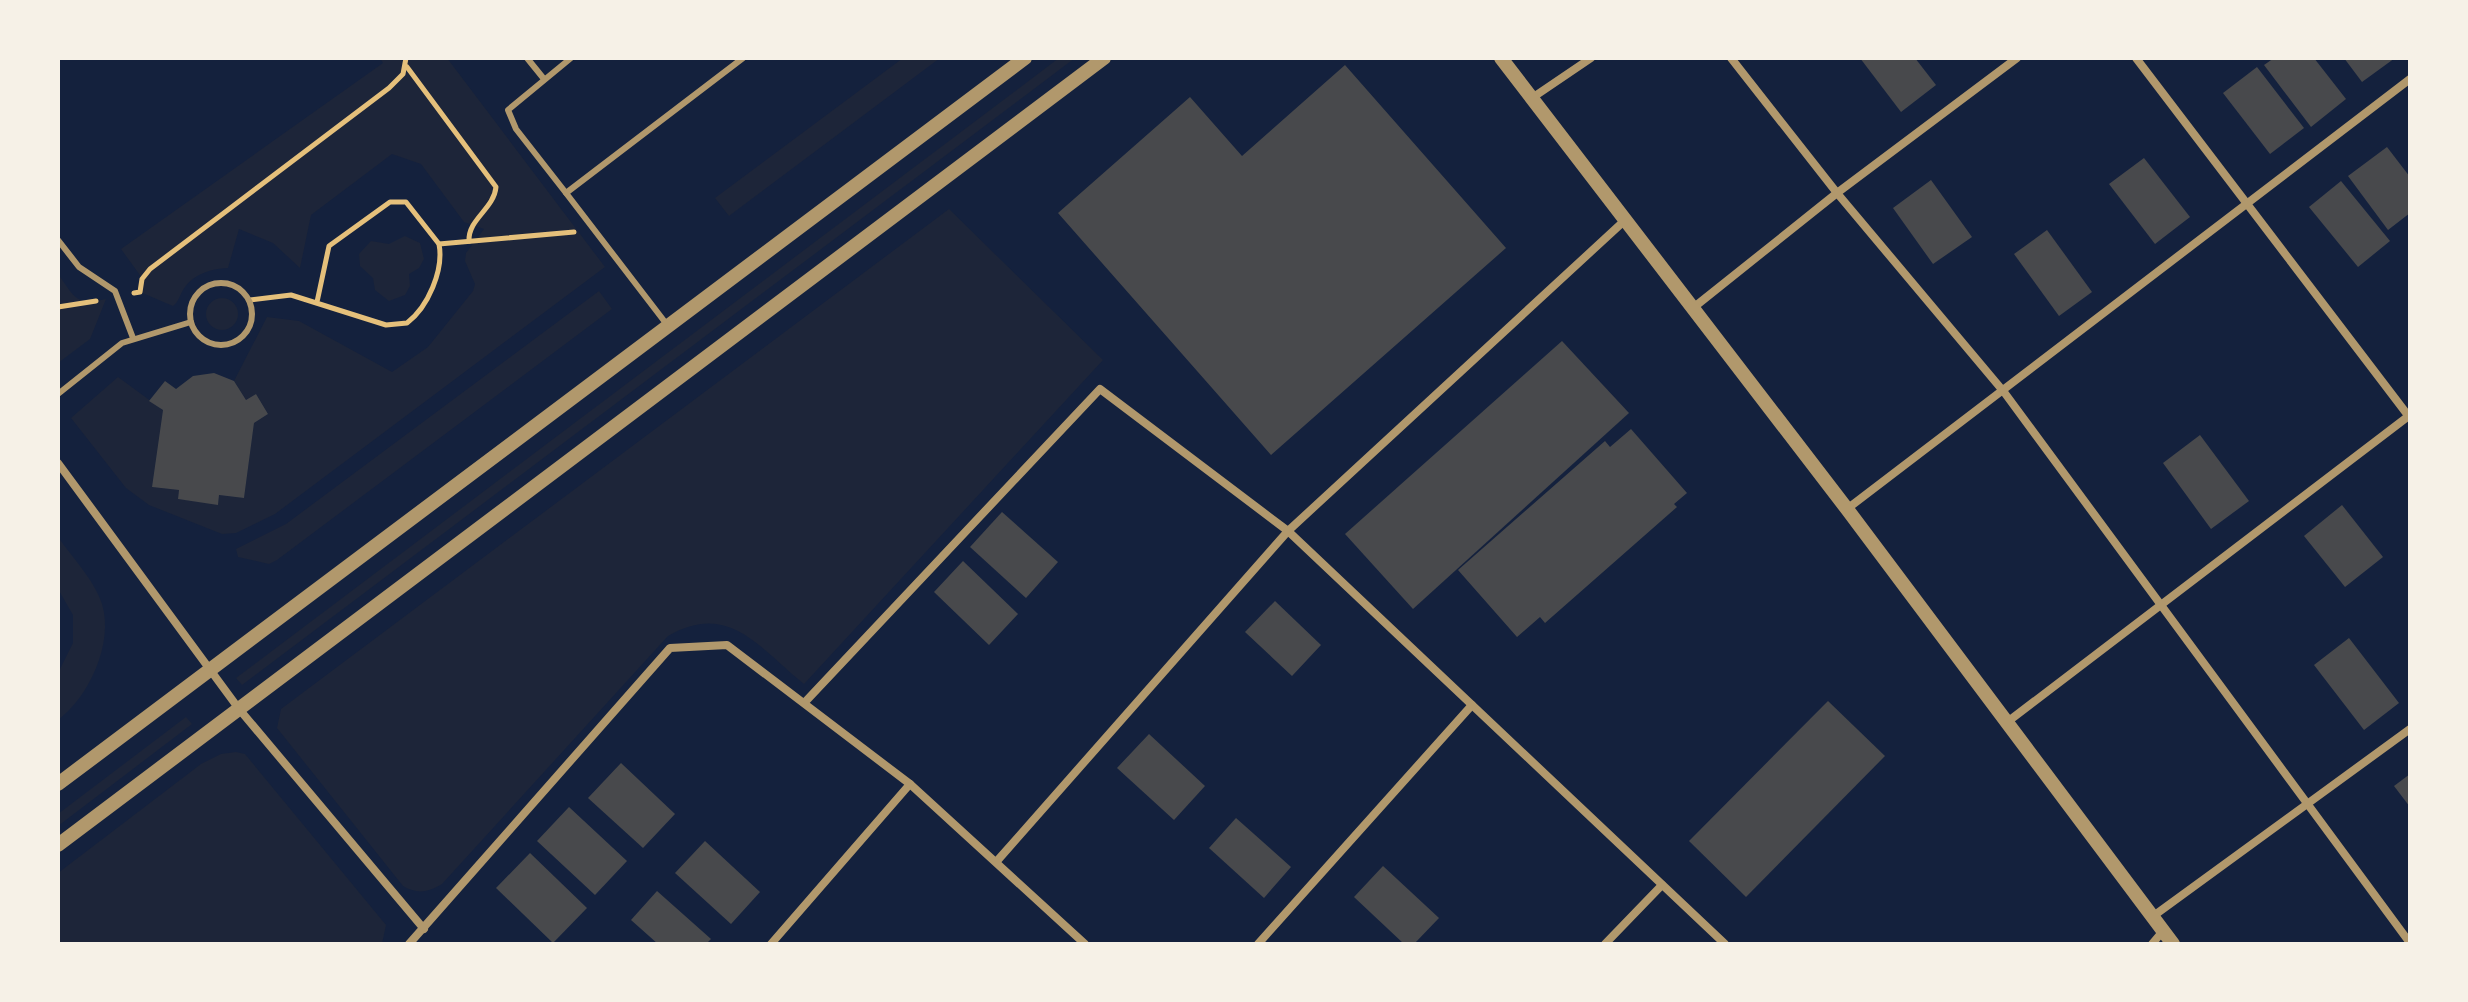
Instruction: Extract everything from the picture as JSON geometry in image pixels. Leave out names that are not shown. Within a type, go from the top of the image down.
[{"type":"street","points":[[58,784],[1025,58]]},
{"type":"street","points":[[58,845],[1104,58]]},
{"type":"street","points":[[1501,58],[1623,222],[1847,509],[2173,944]]},
{"type":"street","points":[[1532,98],[1591,58]]},
{"type":"street","points":[[1731,58],[1837,193],[2004,392],[2410,943]]},
{"type":"street","points":[[1693,308],[1837,193],[2017,58]]},
{"type":"street","points":[[2005,723],[2159,603],[2409,417],[2136,58]]},
{"type":"street","points":[[1847,509],[2410,79]]},
{"type":"street","points":[[997,861],[1288,531],[1623,222]]},
{"type":"street","points":[[806,701],[1100,389],[1288,531],[1725,944]]},
{"type":"street","points":[[58,463],[239,709],[424,929]]},
{"type":"street","points":[[409,944],[670,648],[727,645],[806,701],[910,784],[1085,944]]},
{"type":"street","points":[[1258,944],[1472,705]]},
{"type":"street","points":[[2152,917],[2410,729]]},
{"type":"street","points":[[771,944],[910,784]]},
{"type":"street","points":[[1605,944],[1662,885]]},
{"type":"street","points":[[2152,944],[2163,931]]},
{"type":"lane","points":[[527,58],[544,79]]},
{"type":"lane","points":[[571,58],[508,110],[516,129],[668,326]]},
{"type":"lane","points":[[566,193],[743,58]]},
{"type":"lane","points":[[58,240],[71,259],[110,286],[118,296],[133,338]]},
{"type":"lane","points":[[214,283],[235,285],[250,300],[253,311],[247,331],[230,344],[220,345],[202,339],[191,322],[192,302],[204,287],[214,283]]},
{"type":"lane","points":[[58,394],[108,352],[133,338],[191,322]]},
{"type":"path","points":[[406,58],[407,67],[496,187],[492,200],[470,230],[469,241]]},
{"type":"path","points":[[58,307],[140,292],[142,279],[150,269],[389,88],[407,67]]},
{"type":"path","points":[[250,300],[281,294],[317,302],[386,325],[407,323],[421,308],[434,283],[439,244],[406,202],[390,202],[329,246],[317,302]]},
{"type":"path","points":[[439,244],[594,230]]},
{"type":"shaded area","points":[[380,58],[447,58],[605,267],[275,514],[236,533],[222,534],[149,505],[126,488],[71,418],[118,377],[163,410],[152,487],[179,490],[178,499],[218,504],[219,495],[244,498],[254,423],[268,414],[256,394],[246,400],[234,381],[267,317],[299,321],[392,372],[428,347],[473,291],[475,284],[465,261],[466,253],[484,229],[464,222],[421,164],[392,154],[311,215],[300,268],[273,243],[239,229],[228,268],[197,276],[173,306],[140,292],[142,278],[121,249],[383,63]]},
{"type":"shaded area","points":[[903,58],[940,58],[729,216],[715,198]]},
{"type":"shaded area","points":[[1059,58],[1075,58],[242,685],[236,678]]},
{"type":"shaded area","points":[[949,209],[1103,360],[804,684],[757,643],[726,626],[689,626],[668,636],[442,884],[422,891],[403,886],[277,728],[281,709]]},
{"type":"shaded area","points":[[405,236],[420,243],[424,259],[419,268],[409,274],[410,286],[405,295],[389,301],[375,290],[373,278],[360,266],[359,254],[371,241],[389,244]]},
{"type":"shaded area","points":[[58,274],[77,298],[88,301],[106,299],[90,339],[58,363]]},
{"type":"shaded area","points":[[599,291],[612,309],[277,560],[269,564],[238,557],[236,549],[286,524]]},
{"type":"shaded area","points":[[222,298],[233,303],[238,314],[233,325],[222,330],[211,325],[206,314],[211,303]]},
{"type":"shaded area","points":[[58,537],[94,587],[102,604],[105,635],[102,652],[89,683],[80,698],[58,720],[58,673],[73,643],[73,615],[58,589]]},
{"type":"shaded area","points":[[186,717],[192,724],[58,826],[58,814]]},
{"type":"shaded area","points":[[221,754],[245,754],[386,925],[382,944],[58,944],[58,873],[201,764]]},
{"type":"building","points":[[1860,58],[1915,58],[1936,85],[1901,112]]},
{"type":"building","points":[[2274,58],[2314,58],[2346,99],[2311,127],[2264,65]]},
{"type":"building","points":[[2344,58],[2395,58],[2362,82]]},
{"type":"building","points":[[1345,65],[1506,248],[1271,455],[1058,213],[1190,97],[1242,156]]},
{"type":"building","points":[[2257,67],[2304,128],[2270,154],[2223,93]]},
{"type":"building","points":[[2387,147],[2410,177],[2410,213],[2388,230],[2348,176]]},
{"type":"building","points":[[2144,158],[2190,217],[2155,244],[2109,184]]},
{"type":"building","points":[[1931,180],[1972,237],[1933,264],[1893,208]]},
{"type":"building","points":[[2341,181],[2390,241],[2358,267],[2309,207]]},
{"type":"building","points":[[2047,230],[2092,292],[2059,316],[2014,254]]},
{"type":"building","points":[[1562,341],[1629,413],[1413,609],[1345,534]]},
{"type":"building","points":[[214,373],[234,381],[246,400],[256,394],[268,414],[254,423],[244,498],[219,495],[218,505],[178,499],[179,490],[152,487],[163,410],[149,401],[165,381],[176,389],[193,376]]},
{"type":"building","points":[[1631,429],[1687,493],[1674,504],[1677,507],[1545,623],[1540,617],[1517,637],[1458,570],[1605,441],[1610,447]]},
{"type":"building","points":[[2200,435],[2249,501],[2211,529],[2163,463]]},
{"type":"building","points":[[2342,505],[2383,557],[2345,587],[2304,536]]},
{"type":"building","points":[[1002,512],[1058,562],[1026,598],[970,547]]},
{"type":"building","points":[[963,561],[1018,614],[989,645],[934,592]]},
{"type":"building","points":[[1275,601],[1321,645],[1292,676],[1245,632]]},
{"type":"building","points":[[2349,638],[2399,703],[2364,730],[2314,665]]},
{"type":"building","points":[[1828,701],[1885,756],[1746,897],[1689,841]]},
{"type":"building","points":[[1149,734],[1205,786],[1174,820],[1117,768]]},
{"type":"building","points":[[621,763],[675,814],[643,848],[588,798]]},
{"type":"building","points":[[2410,774],[2410,807],[2394,786]]},
{"type":"building","points":[[569,807],[627,861],[595,895],[537,841]]},
{"type":"building","points":[[1236,818],[1291,867],[1264,898],[1209,848]]},
{"type":"building","points":[[705,841],[760,892],[731,924],[675,873]]},
{"type":"building","points":[[530,853],[587,908],[553,943],[496,888]]},
{"type":"building","points":[[1383,866],[1439,918],[1414,944],[1404,944],[1354,897]]},
{"type":"building","points":[[657,891],[711,939],[706,944],[658,944],[631,920]]}]
